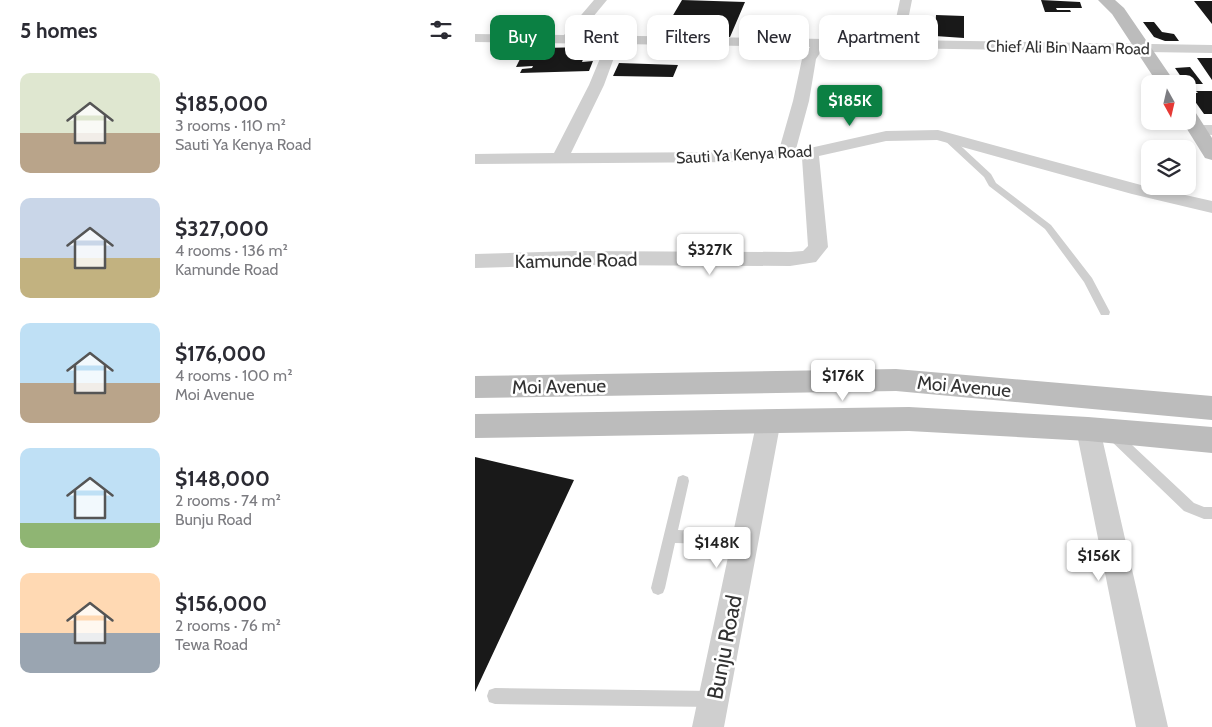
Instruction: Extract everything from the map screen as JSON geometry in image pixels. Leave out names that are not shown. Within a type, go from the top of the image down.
[{"type":"main road","points":[[1114,4],[1161,75]]},
{"type":"main road","points":[[1199,125],[1212,154]]},
{"type":"main road","name":"Moi Avenue","points":[[475,387],[895,380],[1212,408]]},
{"type":"main road","name":"Moi Avenue","points":[[475,426],[909,419],[1098,430],[1212,440]]},
{"type":"street","points":[[588,15],[601,0]]},
{"type":"street","points":[[904,15],[907,0]]},
{"type":"street","name":"Chief Ali Bin Naam Road","points":[[475,38],[565,38]]},
{"type":"street","name":"Chief Ali Bin Naam Road","points":[[637,41],[819,45]]},
{"type":"street","points":[[786,154],[801,101],[809,59],[819,45]]},
{"type":"street","name":"Chief Ali Bin Naam Road","points":[[938,46],[1212,49]]},
{"type":"street","points":[[556,158],[561,156],[607,60]]},
{"type":"street","name":"Sauti Ya Kenya Road","points":[[475,159],[704,158],[811,152],[886,136],[946,137],[1212,208]]},
{"type":"street","name":"Kamunde Road","points":[[475,261],[574,258],[790,259],[809,257],[818,246],[819,237],[811,152]]},
{"type":"street","name":"Bunju Road","points":[[708,727],[769,420]]},
{"type":"street","points":[[1098,430],[1152,727]]},
{"type":"lane","points":[[946,137],[989,176],[993,184],[1048,227],[1088,280],[1105,312]]},
{"type":"lane","points":[[1098,430],[1189,508],[1203,513],[1212,513]]},
{"type":"lane","points":[[658,588],[683,481]]},
{"type":"lane","points":[[670,536],[746,539]]},
{"type":"lane","points":[[495,696],[713,700]]},
{"type":"building","points":[[682,0],[745,2],[730,37],[729,15],[673,15]]},
{"type":"building","points":[[1041,0],[1080,2],[1082,8],[1056,8],[1057,10],[1070,10],[1071,12],[1045,12]]},
{"type":"building","points":[[1194,1],[1212,1],[1212,24]]},
{"type":"building","points":[[938,15],[964,16],[964,38],[938,36]]},
{"type":"building","points":[[1143,22],[1154,22],[1162,32],[1174,34],[1179,41],[1165,41],[1154,37]]},
{"type":"building","points":[[555,48],[565,48],[565,60],[593,61],[589,71],[520,73],[522,69],[532,68],[533,66],[516,67],[520,60],[555,60]]},
{"type":"building","points":[[1197,58],[1212,58],[1212,80]]},
{"type":"building","points":[[619,63],[678,65],[673,77],[613,76]]},
{"type":"building","points":[[1190,67],[1203,84],[1196,84],[1196,75],[1180,75],[1175,68]]},
{"type":"building","points":[[1196,91],[1212,91],[1212,114],[1204,114],[1196,103],[1196,93],[1198,93]]},
{"type":"building","points":[[475,457],[574,480],[475,692]]}]
